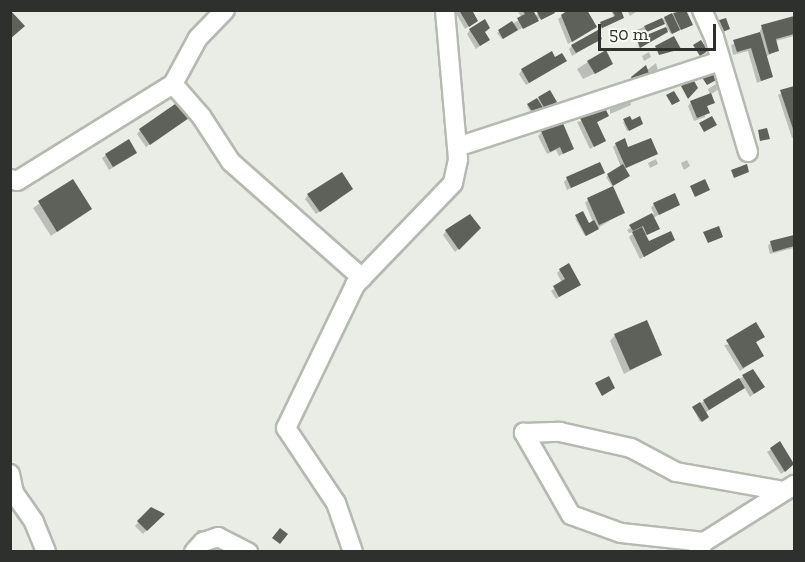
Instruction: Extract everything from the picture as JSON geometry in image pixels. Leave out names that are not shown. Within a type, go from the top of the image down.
[{"type":"street","points":[[10,179],[17,182],[173,84],[198,38],[225,10]]},
{"type":"street","points":[[353,552],[336,503],[286,428],[362,278],[453,183],[457,147],[445,10]]},
{"type":"street","points":[[702,10],[748,152]]},
{"type":"street","points":[[457,147],[720,61]]},
{"type":"street","points":[[173,84],[201,116],[231,162],[362,278]]},
{"type":"street","points":[[524,433],[570,434],[631,448],[676,472],[789,488],[701,547],[621,533],[571,515],[524,433]]},
{"type":"street","points":[[10,474],[14,493],[34,522],[46,552]]},
{"type":"street","points":[[194,552],[203,542],[218,537],[248,552]]},
{"type":"building","points":[[10,10],[25,26],[10,39]]},
{"type":"building","points":[[459,10],[472,10],[478,21],[469,27]]},
{"type":"building","points":[[522,10],[533,10],[539,21],[523,29],[517,18],[525,14]]},
{"type":"building","points":[[554,10],[555,13],[541,20],[537,12]]},
{"type":"building","points":[[568,10],[587,10],[597,27],[572,42],[561,15]]},
{"type":"building","points":[[612,10],[621,10],[624,18],[602,28],[600,22],[615,16]]},
{"type":"building","points":[[686,10],[693,25],[681,30],[673,13]]},
{"type":"building","points":[[672,13],[680,30],[672,34],[664,17]]},
{"type":"building","points":[[794,16],[794,34],[776,39],[779,51],[769,54],[761,25]]},
{"type":"building","points":[[662,18],[665,24],[647,32],[644,26]]},
{"type":"building","points":[[726,18],[730,29],[720,33],[716,21]]},
{"type":"building","points":[[485,19],[490,28],[485,32],[490,40],[480,46],[469,29]]},
{"type":"building","points":[[512,21],[518,30],[503,39],[498,30]]},
{"type":"building","points":[[666,27],[668,32],[640,48],[637,39]]},
{"type":"building","points":[[598,30],[602,39],[576,53],[571,45]]},
{"type":"building","points":[[760,32],[773,77],[761,81],[751,48],[737,52],[733,40]]},
{"type":"building","points":[[674,36],[681,49],[659,55],[655,46]]},
{"type":"building","points":[[701,40],[708,51],[700,56],[693,45]]},
{"type":"building","points":[[606,50],[613,64],[595,74],[587,61]]},
{"type":"building","points":[[552,51],[555,57],[562,53],[567,61],[529,83],[521,69]]},
{"type":"building","points":[[646,65],[649,73],[633,81],[631,77]]},
{"type":"building","points":[[713,69],[718,79],[707,85],[701,76]]},
{"type":"building","points":[[693,79],[698,88],[688,99],[681,86]]},
{"type":"building","points":[[794,86],[794,132],[780,90]]},
{"type":"building","points":[[550,90],[557,102],[545,109],[538,97]]},
{"type":"building","points":[[674,91],[680,101],[672,105],[666,95]]},
{"type":"building","points":[[711,93],[715,103],[707,106],[710,113],[697,118],[690,101]]},
{"type":"building","points":[[537,98],[543,108],[534,114],[527,104]]},
{"type":"building","points":[[178,102],[189,118],[150,145],[139,129]]},
{"type":"building","points":[[604,106],[609,116],[597,122],[606,141],[594,147],[580,118]]},
{"type":"building","points":[[630,116],[632,120],[640,116],[643,124],[629,131],[623,119]]},
{"type":"building","points":[[712,116],[717,125],[704,132],[699,123]]},
{"type":"building","points":[[562,121],[574,149],[563,154],[560,147],[550,152],[541,131]]},
{"type":"building","points":[[767,128],[770,139],[760,141],[758,130]]},
{"type":"building","points":[[625,138],[628,147],[651,138],[658,154],[626,168],[615,143]]},
{"type":"building","points":[[129,139],[137,153],[113,167],[105,154]]},
{"type":"building","points":[[600,162],[605,173],[571,188],[566,177]]},
{"type":"building","points":[[623,164],[630,176],[613,186],[607,174]]},
{"type":"building","points":[[747,164],[749,172],[734,178],[731,170]]},
{"type":"building","points":[[342,172],[353,189],[320,212],[307,194]]},
{"type":"building","points":[[73,179],[92,209],[57,232],[38,201]]},
{"type":"building","points":[[705,179],[710,190],[695,197],[690,186]]},
{"type":"building","points":[[613,186],[625,213],[599,225],[587,198]]},
{"type":"building","points":[[675,193],[680,205],[659,215],[653,203]]},
{"type":"building","points":[[583,211],[589,223],[594,220],[599,229],[586,236],[575,215]]},
{"type":"building","points":[[652,213],[660,229],[647,235],[643,226],[633,231],[629,225]]},
{"type":"building","points":[[470,214],[481,228],[459,250],[445,230]]},
{"type":"building","points":[[719,226],[723,237],[708,243],[703,232]]},
{"type":"building","points":[[642,227],[649,241],[671,231],[675,240],[644,257],[632,232]]},
{"type":"building","points":[[794,235],[794,246],[773,252],[770,241]]},
{"type":"building","points":[[569,263],[581,285],[559,297],[553,286],[565,279],[559,269]]},
{"type":"building","points":[[647,320],[662,355],[630,370],[614,334]]},
{"type":"building","points":[[756,322],[765,337],[756,342],[764,356],[743,368],[726,340]]},
{"type":"building","points":[[753,369],[765,387],[754,394],[742,375]]},
{"type":"building","points":[[609,376],[615,388],[602,396],[595,383]]},
{"type":"building","points":[[739,378],[745,388],[709,410],[703,400]]},
{"type":"building","points":[[700,402],[709,417],[702,422],[692,407]]},
{"type":"building","points":[[780,441],[794,464],[785,472],[770,448]]},
{"type":"building","points":[[151,507],[165,514],[147,531],[137,521]]},
{"type":"building","points":[[280,528],[288,534],[280,544],[272,538]]}]
